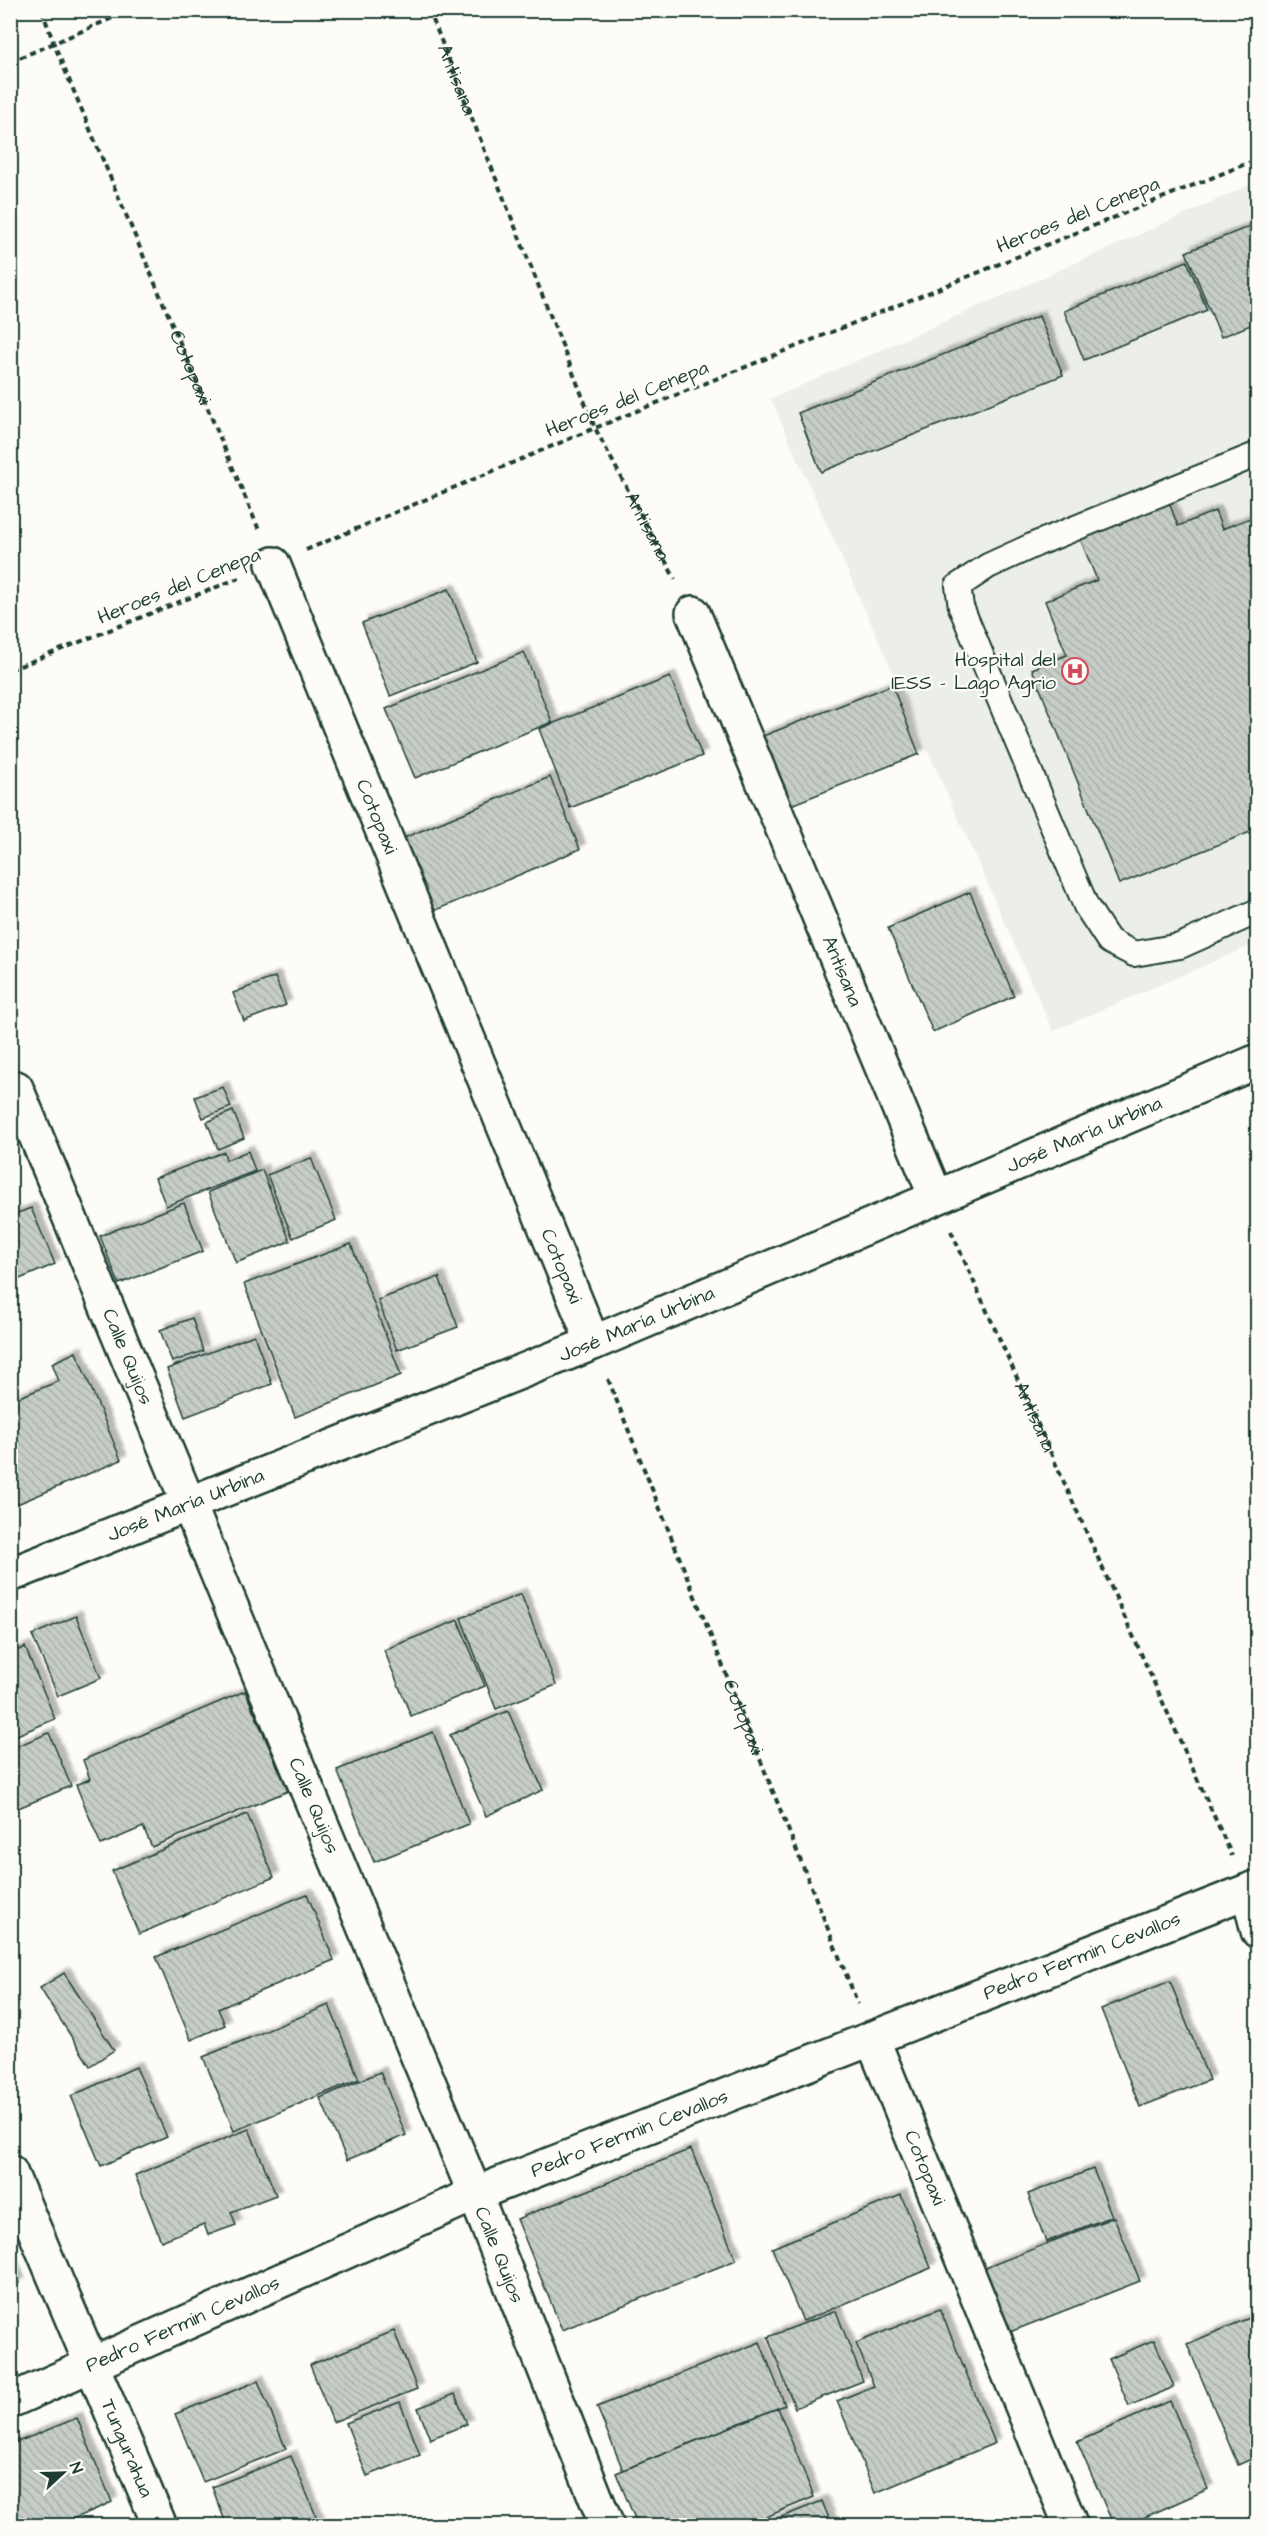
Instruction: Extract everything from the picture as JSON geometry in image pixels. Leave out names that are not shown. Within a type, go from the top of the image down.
[{"type":"street","name":"Cotopaxi","points":[[273,564],[593,1343]]},
{"type":"street","name":"Antisana","points":[[693,614],[936,1197]]},
{"type":"street","name":"José María Urbina","points":[[10,1575],[186,1503],[593,1343],[1257,1061]]},
{"type":"street","name":"Calle Quijos","points":[[16,1088],[186,1503],[475,2194],[607,2526]]},
{"type":"street","points":[[1253,1889],[1257,1931]]},
{"type":"street","name":"Pedro Fermin Cevallos","points":[[10,2401],[475,2194],[1253,1889]]},
{"type":"street","name":"Cotopaxi","points":[[872,2038],[1071,2526]]},
{"type":"street","name":"Tungurahua","points":[[10,2172],[94,2365],[160,2526]]},
{"type":"lane","points":[[1257,454],[1036,544],[988,566],[958,586],[961,607],[1086,906],[1109,941],[1134,954],[1180,946],[1257,911]]},
{"type":"path","name":"Cotopaxi","points":[[42,10],[54,44],[273,564]]},
{"type":"path","points":[[10,62],[131,10]]},
{"type":"path","name":"Antisana","points":[[429,10],[595,428],[693,614]]},
{"type":"path","name":"Heroes del Cenepa","points":[[10,670],[273,564],[595,428],[1257,159]]},
{"type":"path","name":"Antisana","points":[[936,1197],[1253,1889]]},
{"type":"path","name":"Cotopaxi","points":[[593,1343],[872,2038]]},
{"type":"shaded area","name":"Hospital del IESS - Lago Agrio","points":[[1257,182],[1257,943],[1053,1031],[771,399]]},
{"type":"building","points":[[1258,223],[1258,322],[1221,337],[1186,252]]},
{"type":"building","points":[[1187,261],[1207,310],[1084,360],[1064,311]]},
{"type":"building","points":[[1039,316],[1063,375],[821,472],[798,413]]},
{"type":"building","points":[[1168,500],[1178,526],[1215,511],[1222,529],[1258,515],[1258,829],[1119,884],[1032,669],[1067,655],[1045,601],[1097,580],[1079,536]]},
{"type":"building","points":[[449,589],[477,662],[390,696],[362,623]]},
{"type":"building","points":[[524,652],[552,722],[415,778],[386,709]]},
{"type":"building","points":[[670,677],[702,756],[570,808],[539,729]]},
{"type":"building","points":[[892,685],[919,754],[786,807],[758,738]]},
{"type":"building","points":[[550,777],[580,849],[429,913],[399,840]]},
{"type":"building","points":[[970,892],[1014,996],[933,1032],[888,928]]},
{"type":"building","points":[[275,977],[286,1005],[244,1021],[233,993]]},
{"type":"building","points":[[223,1087],[231,1107],[203,1118],[195,1097]]},
{"type":"building","points":[[233,1111],[244,1138],[218,1149],[207,1122]]},
{"type":"building","points":[[248,1151],[255,1171],[166,1206],[155,1178],[224,1152],[226,1160]]},
{"type":"building","points":[[311,1158],[336,1220],[293,1238],[267,1175]]},
{"type":"building","points":[[262,1170],[290,1241],[236,1263],[208,1192]]},
{"type":"building","points":[[184,1203],[203,1251],[119,1284],[100,1236]]},
{"type":"building","points":[[31,1208],[55,1264],[10,1283],[10,1216]]},
{"type":"building","points":[[351,1244],[401,1375],[295,1417],[244,1284]]},
{"type":"building","points":[[439,1277],[458,1327],[397,1350],[378,1300]]},
{"type":"building","points":[[192,1318],[203,1351],[172,1362],[160,1330]]},
{"type":"building","points":[[254,1335],[272,1384],[185,1417],[167,1369]]},
{"type":"building","points":[[76,1352],[121,1460],[10,1507],[10,1401],[59,1381],[52,1363]]},
{"type":"building","points":[[521,1594],[556,1685],[496,1709],[461,1618]]},
{"type":"building","points":[[76,1616],[101,1678],[58,1696],[32,1635]]},
{"type":"building","points":[[458,1620],[485,1686],[411,1716],[384,1650]]},
{"type":"building","points":[[25,1647],[55,1719],[10,1738],[10,1654]]},
{"type":"building","points":[[245,1691],[288,1791],[152,1847],[143,1827],[101,1845],[76,1785],[90,1779],[83,1760]]},
{"type":"building","points":[[508,1711],[543,1790],[486,1816],[450,1735]]},
{"type":"building","points":[[433,1732],[469,1824],[374,1862],[337,1770]]},
{"type":"building","points":[[49,1733],[71,1786],[16,1809],[10,1796],[10,1749]]},
{"type":"building","points":[[247,1814],[274,1877],[139,1934],[112,1871]]},
{"type":"building","points":[[307,1894],[334,1960],[218,2009],[225,2025],[191,2040],[156,1957]]},
{"type":"building","points":[[64,1973],[114,2050],[90,2066],[40,1988]]},
{"type":"building","points":[[1170,1981],[1209,2080],[1140,2107],[1101,2009]]},
{"type":"building","points":[[329,2005],[359,2079],[234,2131],[203,2057]]},
{"type":"building","points":[[136,2067],[167,2137],[101,2166],[71,2096]]},
{"type":"building","points":[[380,2072],[406,2135],[347,2160],[320,2098]]},
{"type":"building","points":[[249,2129],[276,2195],[231,2212],[236,2225],[208,2235],[204,2224],[161,2241],[135,2175]]},
{"type":"building","points":[[691,2149],[736,2260],[562,2330],[517,2219]]},
{"type":"building","points":[[1093,2169],[1112,2216],[1046,2242],[1028,2194]]},
{"type":"building","points":[[901,2195],[931,2268],[803,2321],[772,2248]]},
{"type":"building","points":[[1114,2217],[1140,2281],[1010,2332],[985,2268]]},
{"type":"building","points":[[10,2261],[19,2283],[10,2287]]},
{"type":"building","points":[[940,2309],[995,2443],[875,2493],[837,2401],[874,2386],[856,2343]]},
{"type":"building","points":[[836,2311],[863,2381],[795,2408],[768,2337]]},
{"type":"building","points":[[1254,2316],[1258,2325],[1258,2456],[1238,2465],[1187,2344]]},
{"type":"building","points":[[394,2331],[417,2389],[333,2422],[310,2365]]},
{"type":"building","points":[[1154,2340],[1174,2387],[1129,2406],[1109,2359]]},
{"type":"building","points":[[760,2342],[785,2405],[623,2470],[597,2407]]},
{"type":"building","points":[[258,2381],[286,2449],[203,2482],[175,2414]]},
{"type":"building","points":[[455,2394],[467,2424],[430,2439],[418,2408]]},
{"type":"building","points":[[1170,2401],[1208,2489],[1125,2526],[1114,2526],[1077,2442]]},
{"type":"building","points":[[400,2402],[420,2455],[367,2476],[346,2423]]},
{"type":"building","points":[[778,2408],[814,2497],[744,2526],[638,2526],[616,2473]]},
{"type":"building","points":[[77,2418],[112,2502],[57,2526],[10,2526],[10,2445]]},
{"type":"building","points":[[291,2456],[319,2523],[227,2526],[212,2487]]},
{"type":"building","points":[[822,2501],[832,2526],[759,2526]]},
{"type":"place","name":"Hospital del IESS - Lago Agrio","points":[[1075,671]]}]
